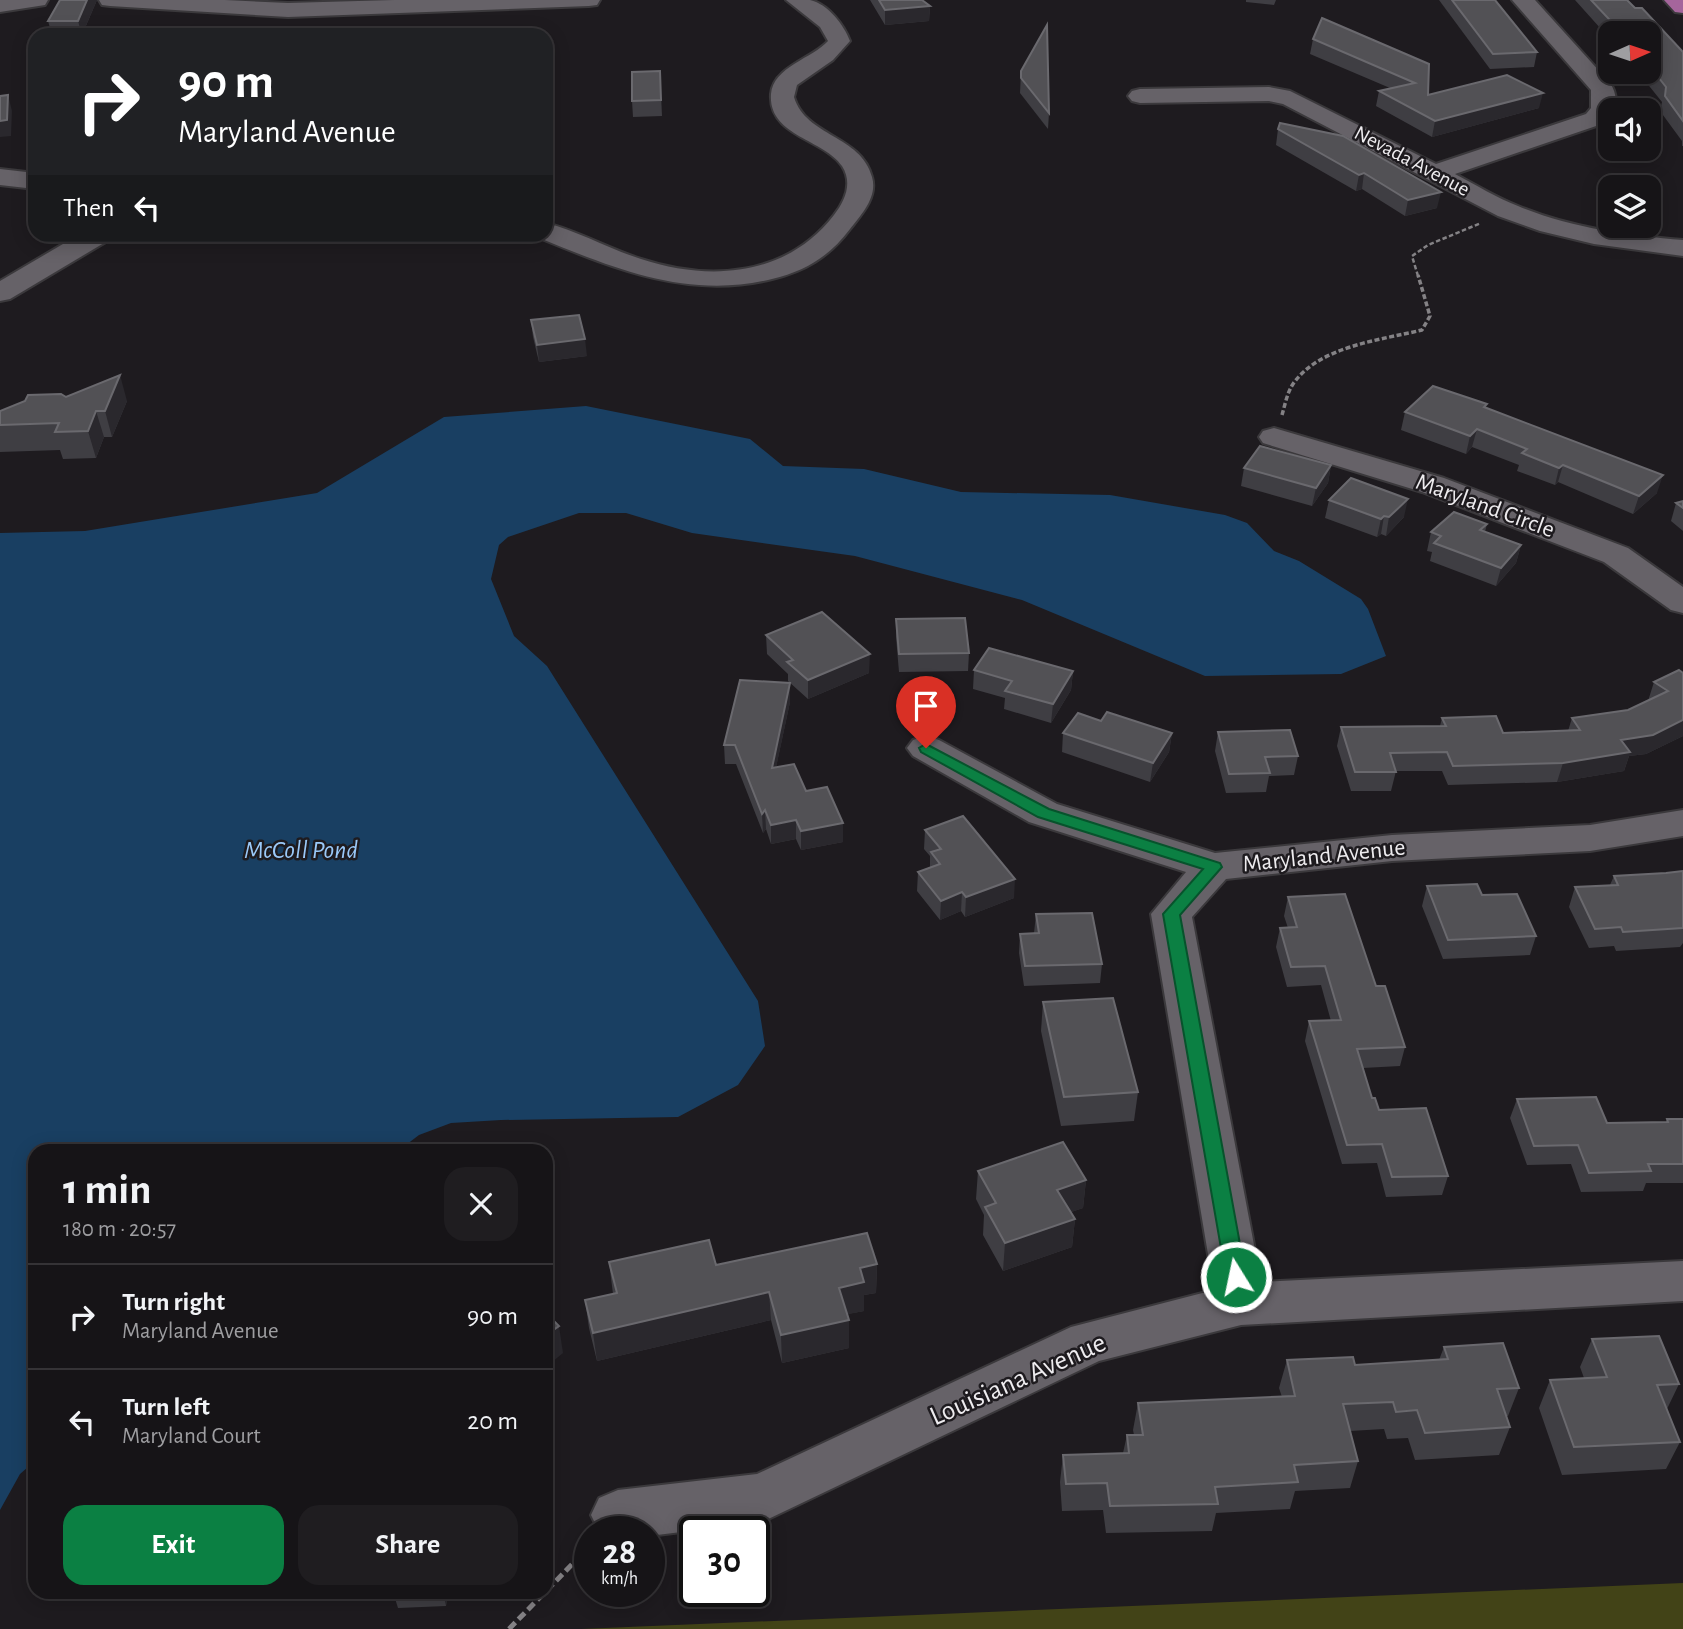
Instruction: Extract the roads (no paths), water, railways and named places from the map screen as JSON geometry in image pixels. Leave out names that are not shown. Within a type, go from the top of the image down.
[{"type":"main road","points":[[1675,0],[1683,7]]},
{"type":"street","points":[[0,6],[37,0]]},
{"type":"street","points":[[110,0],[288,10],[589,0]]},
{"type":"street","points":[[553,234],[659,272],[719,277],[783,269],[809,258],[831,239],[857,201],[861,188],[859,175],[846,153],[797,125],[782,98],[783,87],[793,76],[835,50],[839,41],[836,30],[828,21],[797,0]]},
{"type":"street","points":[[1434,173],[1594,119],[1603,111],[1606,100],[1602,88],[1523,0]]},
{"type":"street","name":"Nevada Avenue","points":[[1140,96],[1298,93],[1434,173],[1507,211],[1535,222],[1607,239],[1683,248]]},
{"type":"street","points":[[0,177],[28,180]]},
{"type":"street","points":[[0,293],[86,242]]},
{"type":"street","name":"Maryland Circle","points":[[1274,436],[1433,485],[1615,555],[1683,603]]},
{"type":"street","points":[[926,748],[1043,813],[1214,867]]},
{"type":"street","name":"Maryland Avenue","points":[[1241,1304],[1171,914],[1214,867],[1392,848],[1590,838],[1683,823]]},
{"type":"street","name":"Louisiana Avenue","points":[[665,1518],[762,1498],[1089,1342],[1241,1304],[1683,1282]]},
{"type":"water","name":"McColl Pond","points":[[586,406],[750,439],[783,466],[864,469],[961,492],[1110,495],[1225,515],[1247,523],[1274,551],[1299,561],[1361,599],[1368,609],[1386,656],[1341,674],[1205,676],[1022,600],[855,556],[692,533],[626,513],[579,513],[508,537],[499,545],[491,579],[514,636],[547,666],[758,1001],[765,1046],[738,1085],[678,1117],[451,1123],[419,1135],[407,1144],[28,1144],[28,1467],[20,1474],[0,1510],[0,533],[85,531],[317,493],[444,417]]}]
